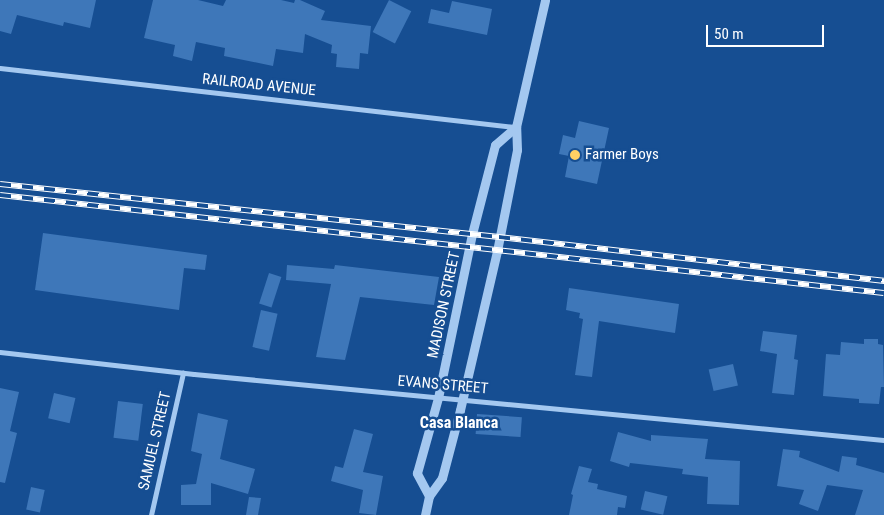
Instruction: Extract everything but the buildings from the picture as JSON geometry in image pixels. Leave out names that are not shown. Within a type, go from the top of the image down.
[{"type":"street","points":[[425,515],[430,496],[442,478],[497,251],[517,150],[516,127],[545,0]]},
{"type":"street","name":"RAILROAD AVENUE","points":[[0,68],[516,127]]},
{"type":"street","name":"MADISON STREET","points":[[430,496],[417,473],[438,398],[472,234],[495,145],[516,127]]},
{"type":"street","name":"EVANS STREET","points":[[0,352],[183,373],[884,440]]},
{"type":"street","name":"SAMUEL STREET","points":[[151,515],[183,373]]},
{"type":"railway","points":[[0,184],[499,237],[884,281]]},
{"type":"railway","points":[[0,195],[884,293]]},
{"type":"place","name":"Farmer Boys","points":[[575,155]]},
{"type":"district","name":"Casa Blanca","points":[[459,423]]}]
